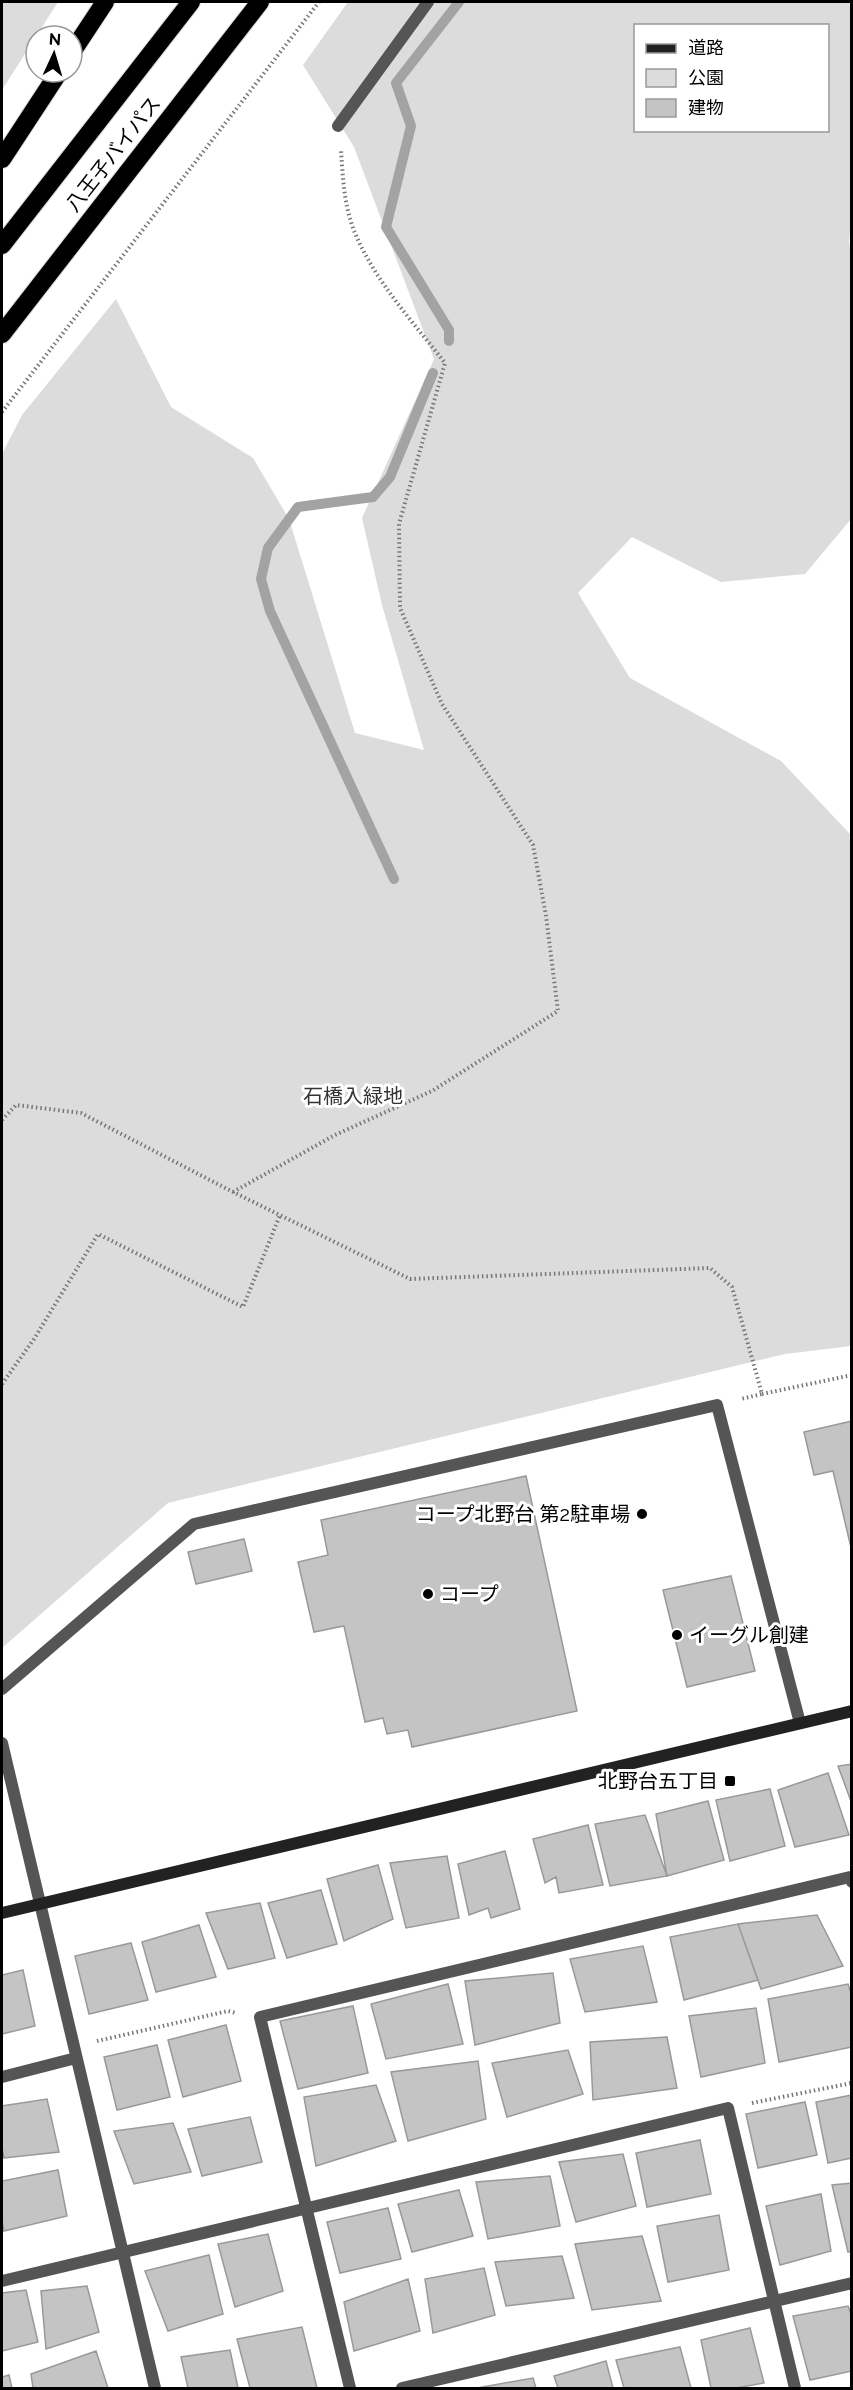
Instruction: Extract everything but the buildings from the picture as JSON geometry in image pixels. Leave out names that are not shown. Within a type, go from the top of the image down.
[{"type":"highway","points":[[84,34],[105,2]]},
{"type":"highway","name":"八王子バイパス","points":[[2,245],[191,2]]},
{"type":"highway","name":"八王子バイパス","points":[[2,334],[260,2]]},
{"type":"highway","points":[[2,159],[51,84]]},
{"type":"street","points":[[338,126],[428,2]]},
{"type":"street","points":[[2,1689],[194,1524],[717,1405],[800,1723]]},
{"type":"street","points":[[2,1913],[852,1711]]},
{"type":"street","points":[[2,1743],[155,2388]]},
{"type":"street","points":[[350,2388],[260,2017],[850,1877],[852,1882]]},
{"type":"street","points":[[2,2077],[75,2052]]},
{"type":"street","points":[[2,2281],[728,2108],[795,2388]]},
{"type":"street","points":[[402,2388],[852,2283]]},
{"type":"path","points":[[2,412],[319,2]]},
{"type":"path","points":[[233,1192],[335,1135],[432,1091],[558,1011],[546,916],[533,845],[442,704],[400,608],[399,524],[445,363],[383,283],[355,233],[342,184],[338,126]]},
{"type":"path","points":[[2,1120],[16,1105],[81,1113],[233,1192],[410,1279],[710,1268],[732,1287],[762,1394]]},
{"type":"path","points":[[2,1384],[34,1339],[98,1234],[243,1307],[280,1215]]},
{"type":"path","points":[[717,1405],[852,1375]]},
{"type":"path","points":[[75,2052],[228,2011],[260,2017]]},
{"type":"path","points":[[728,2108],[852,2083]]},
{"type":"green space","points":[[2,2],[58,2],[44,24],[24,24],[24,55],[2,90]]},
{"type":"green space","name":"石橋入緑地","points":[[348,2],[851,2],[852,216],[849,243],[852,251],[851,519],[805,574],[721,582],[632,537],[578,593],[630,678],[781,761],[851,835],[851,1346],[785,1354],[168,1503],[2,1648],[2,454],[22,415],[116,299],[171,407],[253,458],[289,519],[355,733],[424,750],[382,605],[362,518],[434,359],[354,147],[303,65]]},
{"type":"waterway","points":[[449,341],[449,330],[386,227],[411,126],[396,83],[459,2]]},
{"type":"waterway","points":[[394,879],[270,611],[261,579],[268,548],[298,507],[373,497],[390,477],[433,373]]},
{"type":"place","name":"コープ北野台 第2駐車場","points":[[642,1514]]},
{"type":"place","name":"コープ","points":[[428,1594]]},
{"type":"place","name":"イーグル創建","points":[[677,1635]]},
{"type":"place","name":"北野台五丁目","points":[[730,1781]]}]
